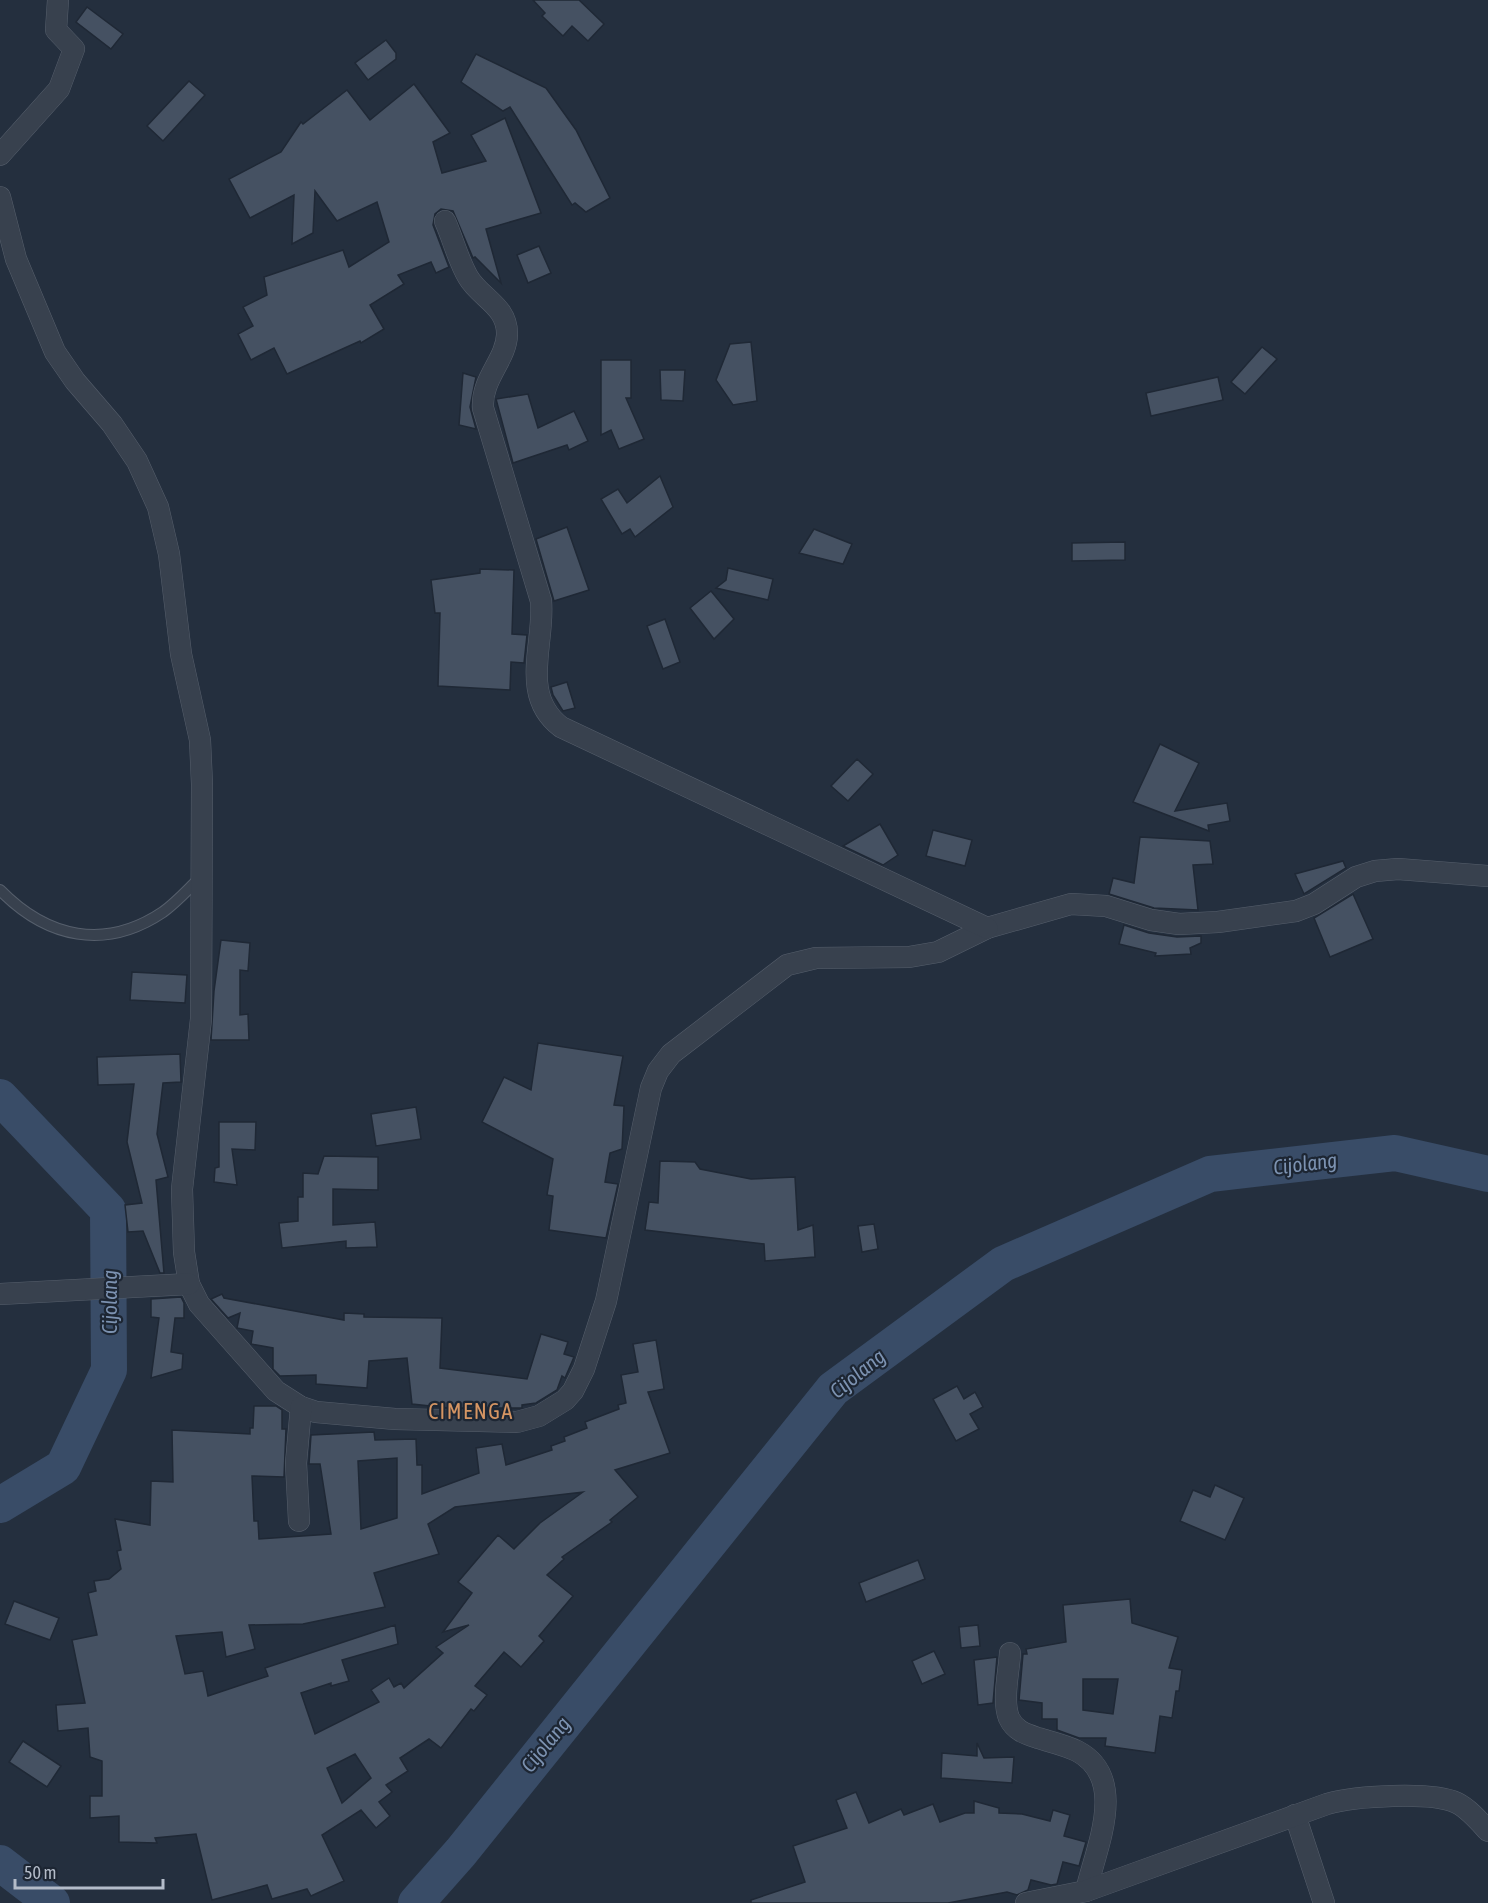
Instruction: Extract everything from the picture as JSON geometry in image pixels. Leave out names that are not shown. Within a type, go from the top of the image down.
[{"type":"street","points":[[0,155],[59,89],[74,54],[72,46],[56,30],[58,0]]},
{"type":"street","points":[[0,197],[16,259],[34,308],[55,352],[130,452],[158,507],[169,554],[181,654],[200,740],[203,875],[201,1019],[182,1189],[184,1252],[189,1284],[199,1304],[246,1359],[284,1398],[301,1407],[316,1412],[395,1419],[517,1422],[539,1416],[565,1400],[573,1391],[584,1369],[606,1300],[651,1088],[658,1071],[670,1054],[787,965],[816,958],[909,957],[938,952],[987,928],[1071,904],[1106,906],[1151,920],[1179,924],[1218,922],[1296,911],[1314,904],[1356,877],[1375,871],[1398,869],[1488,876]]},
{"type":"street","points":[[445,221],[468,278],[502,313],[506,325],[507,338],[482,394],[483,408],[538,590],[542,616],[535,669],[537,684],[546,711],[561,727],[987,928]]},
{"type":"street","points":[[0,1294],[189,1284]]},
{"type":"street","points":[[299,1521],[296,1463],[301,1407]]},
{"type":"street","points":[[1010,1653],[1007,1708],[1012,1722],[1022,1733],[1079,1752],[1100,1774],[1105,1786],[1106,1808],[1086,1890]]},
{"type":"street","points":[[1026,1903],[1086,1890],[1295,1815],[1352,1798],[1432,1797],[1457,1803],[1488,1831]]},
{"type":"street","points":[[1295,1815],[1324,1903]]},
{"type":"lane","points":[[0,890],[22,911],[55,930],[78,935],[98,935],[120,931],[163,912],[203,875]]},
{"type":"building","points":[[533,0],[579,0],[604,24],[588,41],[572,26],[563,36],[542,16],[545,13]]},
{"type":"building","points":[[87,7],[123,34],[111,49],[76,22]]},
{"type":"building","points":[[386,40],[396,53],[396,59],[368,80],[355,63]]},
{"type":"building","points":[[476,54],[546,88],[576,130],[610,198],[586,212],[575,203],[572,205],[510,107],[503,111],[461,82]]},
{"type":"building","points":[[189,81],[205,95],[163,141],[147,126]]},
{"type":"building","points":[[414,84],[450,133],[433,142],[442,173],[486,161],[471,135],[505,118],[541,213],[486,229],[501,283],[475,257],[473,258],[453,211],[441,209],[435,214],[433,225],[449,267],[436,273],[431,262],[398,275],[404,284],[370,305],[384,329],[361,343],[360,341],[287,374],[274,348],[251,360],[238,334],[253,326],[243,307],[267,295],[264,277],[343,250],[349,267],[389,242],[377,202],[337,221],[315,191],[313,233],[292,244],[294,195],[250,218],[229,179],[281,152],[301,122],[303,124],[347,90],[370,120]]},
{"type":"building","points":[[539,246],[551,273],[528,283],[517,255]]},
{"type":"building","points":[[751,342],[757,401],[733,405],[716,380],[730,344]]},
{"type":"building","points":[[1262,347],[1277,359],[1245,394],[1231,382]]},
{"type":"building","points":[[601,360],[631,360],[631,398],[626,398],[644,439],[619,449],[611,430],[601,435]]},
{"type":"building","points":[[660,370],[685,370],[683,401],[661,400]]},
{"type":"building","points":[[463,373],[476,377],[470,407],[476,429],[459,425]]},
{"type":"building","points":[[1218,377],[1223,400],[1151,416],[1146,393]]},
{"type":"building","points":[[528,394],[538,428],[574,411],[588,441],[569,450],[567,445],[513,463],[496,399]]},
{"type":"building","points":[[660,476],[673,507],[635,537],[630,529],[622,534],[601,499],[618,489],[627,503]]},
{"type":"building","points":[[567,527],[589,590],[554,601],[536,539]]},
{"type":"building","points":[[814,529],[852,544],[843,564],[799,553]]},
{"type":"building","points":[[1125,542],[1125,560],[1072,561],[1072,543]]},
{"type":"building","points":[[728,568],[773,579],[768,600],[716,588],[726,580]]},
{"type":"building","points":[[480,569],[514,570],[512,634],[527,635],[524,663],[511,662],[510,690],[438,686],[440,613],[435,613],[431,580],[480,573]]},
{"type":"building","points":[[711,591],[734,619],[714,639],[690,608]]},
{"type":"building","points":[[665,619],[680,662],[663,669],[647,626]]},
{"type":"building","points":[[567,682],[575,708],[563,711],[551,687]]},
{"type":"building","points":[[1160,744],[1199,763],[1175,811],[1227,803],[1230,821],[1208,825],[1209,831],[1133,802]]},
{"type":"building","points":[[857,759],[873,774],[848,801],[831,786]]},
{"type":"building","points":[[880,824],[898,855],[883,865],[843,846]]},
{"type":"building","points":[[933,830],[972,840],[965,866],[926,856]]},
{"type":"building","points":[[1140,837],[1210,841],[1213,864],[1193,865],[1198,910],[1154,908],[1109,894],[1113,878],[1134,883]]},
{"type":"building","points":[[1343,861],[1346,868],[1304,894],[1295,874]]},
{"type":"building","points":[[1353,894],[1373,939],[1330,957],[1314,918]]},
{"type":"building","points":[[1124,925],[1149,933],[1177,937],[1201,936],[1201,943],[1190,948],[1191,954],[1155,956],[1156,953],[1119,944]]},
{"type":"building","points":[[221,940],[250,943],[248,971],[240,970],[240,1015],[248,1014],[249,1040],[211,1040],[214,991]]},
{"type":"building","points":[[132,972],[187,975],[185,1003],[130,1000]]},
{"type":"building","points":[[538,1043],[623,1056],[614,1105],[624,1106],[622,1149],[610,1153],[605,1182],[618,1184],[606,1238],[549,1230],[553,1196],[547,1195],[553,1159],[482,1122],[504,1077],[531,1090]]},
{"type":"building","points":[[180,1054],[181,1082],[163,1083],[157,1134],[168,1177],[156,1180],[164,1273],[160,1273],[143,1231],[128,1232],[125,1205],[142,1203],[127,1142],[134,1084],[98,1085],[97,1057]]},
{"type":"building","points":[[416,1107],[421,1139],[376,1146],[371,1114]]},
{"type":"building","points":[[219,1122],[256,1122],[255,1150],[232,1149],[237,1185],[214,1182],[215,1168],[219,1167]]},
{"type":"building","points":[[324,1156],[378,1157],[378,1190],[333,1189],[333,1225],[375,1222],[377,1247],[346,1248],[346,1241],[282,1248],[279,1223],[298,1221],[298,1197],[303,1197],[303,1173],[318,1174]]},
{"type":"building","points":[[660,1161],[695,1162],[700,1169],[751,1179],[795,1177],[798,1230],[813,1225],[815,1257],[765,1261],[764,1244],[645,1230],[649,1202],[658,1203]]},
{"type":"building","points":[[874,1224],[878,1249],[862,1252],[858,1226]]},
{"type":"building","points":[[222,1294],[224,1298],[344,1320],[344,1313],[364,1314],[364,1317],[442,1318],[440,1368],[527,1379],[541,1334],[568,1342],[564,1354],[574,1357],[565,1378],[562,1376],[557,1390],[536,1403],[522,1405],[522,1408],[449,1408],[412,1404],[407,1358],[369,1361],[367,1388],[316,1384],[316,1375],[280,1376],[273,1369],[273,1348],[251,1344],[253,1331],[237,1328],[240,1313],[228,1318],[211,1299]]},
{"type":"building","points":[[181,1297],[184,1303],[184,1318],[175,1318],[171,1352],[183,1354],[182,1369],[151,1378],[159,1318],[151,1317],[151,1299]]},
{"type":"building","points":[[656,1340],[664,1389],[648,1392],[670,1453],[615,1470],[638,1497],[610,1520],[612,1522],[562,1557],[564,1559],[547,1575],[573,1596],[539,1636],[544,1641],[521,1667],[504,1652],[475,1686],[487,1695],[474,1711],[471,1709],[441,1748],[429,1739],[400,1758],[408,1771],[386,1785],[392,1792],[379,1802],[390,1816],[376,1828],[361,1810],[322,1835],[344,1881],[311,1896],[307,1889],[272,1899],[267,1885],[212,1900],[196,1834],[155,1838],[157,1843],[119,1842],[119,1816],[90,1818],[90,1796],[102,1796],[102,1761],[90,1757],[88,1728],[58,1731],[56,1705],[85,1703],[72,1640],[97,1635],[88,1593],[96,1591],[94,1581],[109,1579],[121,1569],[117,1551],[121,1550],[115,1519],[150,1525],[151,1481],[173,1482],[172,1430],[250,1434],[250,1428],[253,1428],[254,1406],[276,1406],[282,1410],[282,1429],[286,1429],[284,1477],[252,1476],[254,1521],[258,1521],[259,1539],[331,1534],[320,1464],[309,1464],[311,1435],[374,1432],[375,1440],[416,1439],[417,1465],[422,1465],[422,1494],[479,1473],[476,1448],[502,1444],[506,1465],[552,1450],[551,1446],[565,1441],[564,1437],[587,1428],[585,1422],[619,1409],[618,1405],[626,1403],[621,1375],[638,1372],[633,1344]],"holes":[[[397,1458],[397,1518],[361,1529],[358,1461]],[[583,1492],[540,1523],[514,1549],[498,1535],[458,1582],[472,1593],[443,1632],[469,1625],[436,1647],[443,1653],[404,1688],[401,1683],[394,1687],[389,1678],[371,1690],[379,1702],[315,1734],[301,1693],[331,1683],[331,1686],[349,1681],[342,1660],[398,1644],[395,1625],[265,1668],[268,1676],[208,1696],[203,1671],[185,1674],[176,1636],[222,1632],[226,1657],[255,1649],[249,1625],[303,1624],[385,1607],[374,1573],[439,1554],[428,1524],[455,1507]],[[355,1754],[371,1778],[342,1803],[327,1768]]]},
{"type":"building","points":[[957,1386],[964,1399],[975,1392],[983,1407],[970,1414],[979,1429],[956,1441],[933,1399]]},
{"type":"building","points":[[1215,1485],[1244,1498],[1225,1540],[1180,1521],[1193,1490],[1210,1497]]},
{"type":"building","points":[[918,1560],[925,1579],[866,1602],[859,1583]]},
{"type":"building","points":[[1130,1599],[1132,1623],[1178,1637],[1169,1668],[1182,1670],[1179,1691],[1176,1691],[1172,1718],[1160,1716],[1155,1753],[1105,1746],[1106,1738],[1079,1738],[1057,1730],[1057,1719],[1042,1719],[1042,1703],[1019,1700],[1023,1654],[1027,1654],[1026,1649],[1066,1642],[1063,1605]],"holes":[[[1083,1679],[1118,1679],[1113,1714],[1083,1710]]]},
{"type":"building","points":[[14,1601],[59,1618],[50,1640],[5,1624]]},
{"type":"building","points":[[978,1625],[980,1646],[961,1648],[959,1627]]},
{"type":"building","points":[[934,1651],[945,1674],[922,1684],[912,1661]]},
{"type":"building","points":[[997,1657],[993,1703],[978,1705],[974,1660]]},
{"type":"building","points":[[23,1741],[61,1766],[47,1787],[9,1762]]},
{"type":"building","points":[[977,1743],[984,1758],[1014,1757],[1012,1783],[941,1778],[942,1753],[977,1756]]},
{"type":"building","points":[[856,1792],[869,1823],[901,1809],[904,1815],[933,1804],[940,1822],[965,1813],[974,1813],[974,1801],[999,1808],[999,1813],[1022,1814],[1050,1821],[1053,1810],[1070,1815],[1064,1836],[1086,1842],[1079,1866],[1063,1862],[1057,1884],[1051,1885],[1031,1880],[1028,1890],[1017,1895],[1007,1892],[948,1903],[751,1903],[751,1900],[805,1882],[793,1846],[847,1828],[836,1800]]},
{"type":"waterway","name":"Cijolang","points":[[0,1097],[108,1210],[109,1370],[63,1467],[0,1505]]},
{"type":"waterway","name":"Cijolang","points":[[416,1903],[461,1852],[833,1389],[1003,1264],[1210,1174],[1395,1153],[1488,1174]]},
{"type":"waterway","name":"Cijolang","points":[[0,1863],[52,1903]]},
{"type":"district","name":"CIMENGA","points":[[471,1411]]}]
